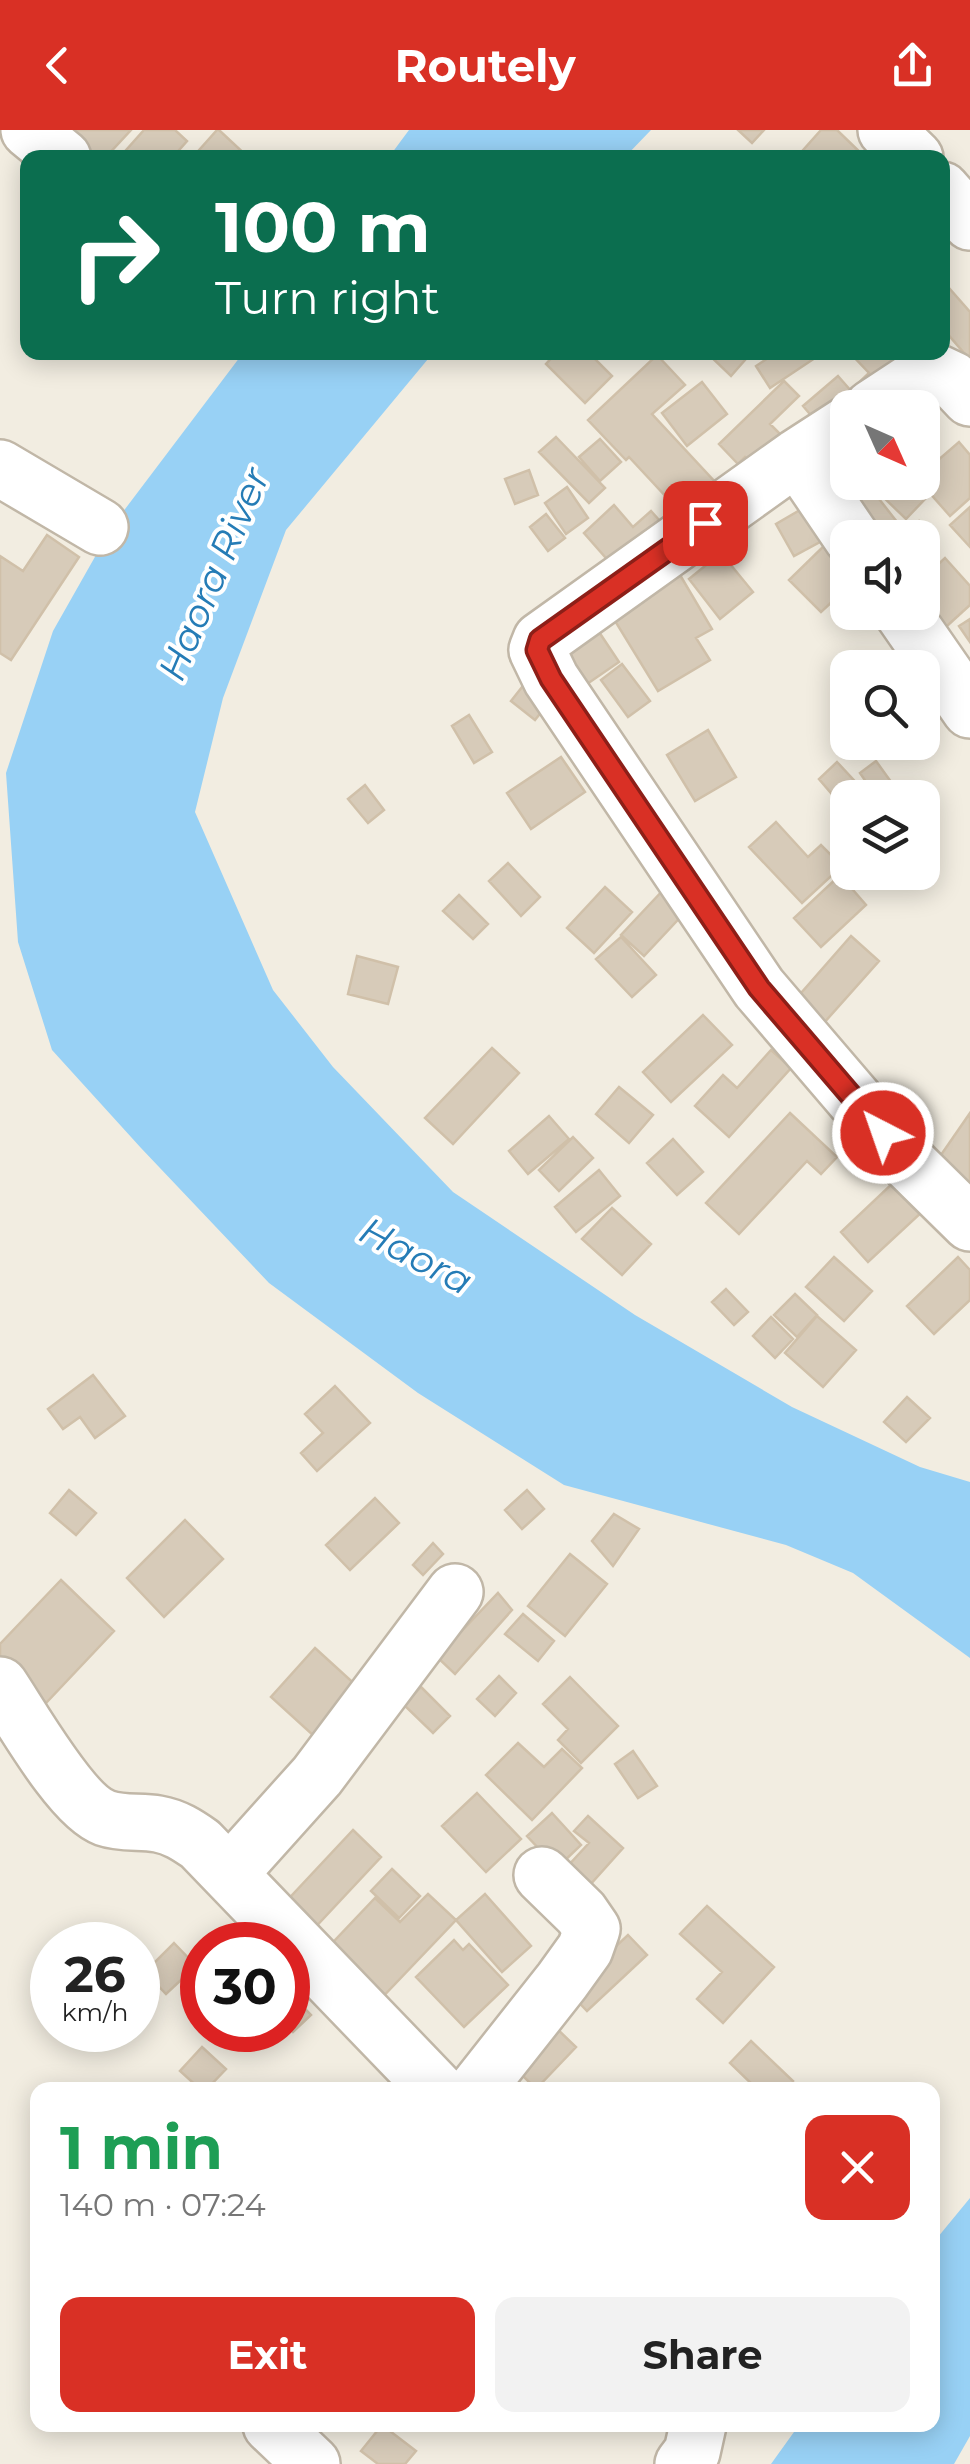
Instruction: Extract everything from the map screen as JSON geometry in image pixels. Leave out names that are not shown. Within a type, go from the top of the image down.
[{"type":"street","points":[[28,130],[53,150]]},
{"type":"street","points":[[886,130],[906,150]]},
{"type":"street","points":[[950,199],[970,222]]},
{"type":"street","points":[[899,390],[936,372],[953,380],[970,398]]},
{"type":"street","points":[[830,436],[540,640],[537,650],[551,679],[759,988],[908,1162],[970,1223]]},
{"type":"street","points":[[797,458],[840,520]]},
{"type":"street","points":[[0,468],[100,527]]},
{"type":"street","points":[[914,630],[970,710]]},
{"type":"street","points":[[229,1874],[316,1776],[455,1592]]},
{"type":"street","points":[[0,1684],[70,1789],[100,1817],[180,1830],[200,1844],[430,2082]]},
{"type":"street","points":[[482,2082],[585,1949],[592,1929],[581,1912],[542,1875]]},
{"type":"street","points":[[278,2432],[312,2464]]},
{"type":"street","points":[[683,2464],[692,2452],[696,2432]]},
{"type":"water","points":[[409,130],[651,130],[632,150],[394,150]]},
{"type":"water","points":[[238,360],[427,360],[286,530],[223,698],[195,812],[273,990],[333,1067],[453,1192],[635,1315],[792,1407],[920,1467],[970,1482],[970,1658],[853,1573],[786,1545],[564,1485],[418,1393],[269,1283],[52,1050],[18,942],[6,773],[53,631],[113,525]]},
{"type":"water","points":[[970,2198],[970,2436],[954,2464],[771,2464],[794,2432],[940,2432],[940,2234]]},
{"type":"building","points":[[75,130],[131,130],[112,150],[72,150],[64,142]]},
{"type":"building","points":[[144,130],[175,130],[187,141],[179,150],[126,150]]},
{"type":"building","points":[[219,130],[240,150],[199,150]]},
{"type":"building","points":[[738,130],[764,130],[752,143]]},
{"type":"building","points":[[821,130],[837,130],[858,150],[803,150]]},
{"type":"building","points":[[950,289],[970,312],[970,360],[950,337]]},
{"type":"building","points":[[550,360],[596,360],[612,376],[585,403],[546,364]]},
{"type":"building","points":[[652,360],[662,360],[685,385],[652,414],[730,498],[697,530],[629,457],[626,460],[588,420]]},
{"type":"building","points":[[714,360],[745,360],[731,376]]},
{"type":"building","points":[[765,360],[812,360],[770,388],[756,366]]},
{"type":"building","points":[[857,360],[908,360],[884,390],[853,388],[869,373]]},
{"type":"building","points":[[838,376],[850,390],[830,390],[830,438],[803,406]]},
{"type":"building","points":[[784,381],[799,396],[770,424],[795,449],[766,478],[745,457],[738,464],[719,444]]},
{"type":"building","points":[[702,382],[727,414],[687,446],[662,413]]},
{"type":"building","points":[[556,437],[605,488],[589,503],[539,452]]},
{"type":"building","points":[[600,439],[621,462],[600,481],[579,457]]},
{"type":"building","points":[[959,442],[970,455],[970,498],[950,516],[936,500],[940,500],[940,458]]},
{"type":"building","points":[[529,470],[538,495],[515,504],[505,479]]},
{"type":"building","points":[[830,470],[830,500],[857,500],[839,514],[814,482]]},
{"type":"building","points":[[567,487],[588,518],[566,534],[545,503]]},
{"type":"building","points":[[860,500],[880,500],[896,520],[847,520],[842,514]]},
{"type":"building","points":[[886,500],[924,500],[906,519]]},
{"type":"building","points":[[812,503],[830,537],[794,556],[776,524]]},
{"type":"building","points":[[614,505],[633,527],[651,511],[675,538],[627,582],[584,533]]},
{"type":"building","points":[[970,507],[970,547],[950,525]]},
{"type":"building","points":[[546,514],[565,538],[548,551],[530,527]]},
{"type":"building","points":[[47,535],[79,557],[11,660],[0,653],[0,556],[23,571]]},
{"type":"building","points":[[830,542],[830,604],[821,612],[789,580]]},
{"type":"building","points":[[721,553],[753,592],[720,619],[689,579]]},
{"type":"building","points":[[945,558],[970,586],[970,605],[937,635],[934,630],[940,630],[940,563]]},
{"type":"building","points":[[680,575],[712,629],[696,638],[710,660],[658,691],[612,616]]},
{"type":"building","points":[[970,619],[970,642],[959,626]]},
{"type":"building","points":[[595,626],[619,662],[571,695],[547,658]]},
{"type":"building","points":[[622,664],[650,701],[628,717],[601,680]]},
{"type":"building","points":[[526,682],[550,701],[535,720],[511,701]]},
{"type":"building","points":[[469,715],[492,752],[474,763],[452,726]]},
{"type":"building","points":[[708,730],[736,777],[695,801],[667,755]]},
{"type":"building","points":[[561,757],[585,792],[531,829],[507,793]]},
{"type":"building","points":[[876,761],[890,780],[865,780],[860,773]]},
{"type":"building","points":[[837,762],[854,780],[830,780],[830,792],[819,779]]},
{"type":"building","points":[[365,785],[384,810],[368,823],[348,799]]},
{"type":"building","points":[[776,822],[808,857],[821,845],[830,854],[830,877],[802,903],[749,847]]},
{"type":"building","points":[[508,863],[540,897],[521,916],[489,881]]},
{"type":"building","points":[[830,884],[830,890],[853,890],[866,905],[821,947],[794,918]]},
{"type":"building","points":[[605,887],[632,912],[594,953],[567,928]]},
{"type":"building","points":[[666,887],[688,909],[644,956],[621,935]]},
{"type":"building","points":[[459,895],[488,924],[473,939],[443,911]]},
{"type":"building","points":[[851,936],[879,961],[815,1033],[788,1008]]},
{"type":"building","points":[[621,937],[656,975],[632,997],[596,959]]},
{"type":"building","points":[[357,956],[398,967],[388,1004],[348,994]]},
{"type":"building","points":[[703,1015],[732,1045],[671,1102],[643,1072]]},
{"type":"building","points":[[492,1048],[519,1073],[453,1144],[425,1118]]},
{"type":"building","points":[[771,1050],[791,1068],[729,1137],[695,1106],[723,1075],[737,1088]]},
{"type":"building","points":[[619,1087],[653,1115],[629,1143],[596,1114]]},
{"type":"building","points":[[790,1113],[837,1157],[821,1174],[807,1161],[739,1234],[706,1203]]},
{"type":"building","points":[[970,1113],[970,1214],[923,1181]]},
{"type":"building","points":[[549,1116],[569,1139],[528,1174],[509,1151]]},
{"type":"building","points":[[573,1137],[593,1158],[559,1191],[539,1170]]},
{"type":"building","points":[[673,1139],[703,1172],[677,1195],[647,1163]]},
{"type":"building","points":[[599,1170],[620,1196],[576,1232],[555,1207]]},
{"type":"building","points":[[895,1181],[923,1211],[868,1262],[841,1232]]},
{"type":"building","points":[[612,1208],[651,1244],[622,1275],[582,1239]]},
{"type":"building","points":[[834,1257],[872,1291],[844,1321],[806,1287]]},
{"type":"building","points":[[958,1257],[970,1270],[970,1300],[934,1334],[907,1306]]},
{"type":"building","points":[[726,1289],[748,1312],[734,1325],[712,1302]]},
{"type":"building","points":[[795,1294],[817,1315],[797,1337],[774,1315]]},
{"type":"building","points":[[817,1316],[856,1350],[823,1387],[785,1353]]},
{"type":"building","points":[[771,1317],[793,1339],[775,1358],[753,1336]]},
{"type":"building","points":[[93,1375],[125,1416],[95,1438],[80,1417],[63,1429],[48,1409]]},
{"type":"building","points":[[335,1386],[370,1423],[317,1471],[301,1453],[323,1433],[305,1414]]},
{"type":"building","points":[[907,1397],[930,1418],[906,1442],[884,1422]]},
{"type":"building","points":[[69,1490],[96,1513],[76,1535],[50,1513]]},
{"type":"building","points":[[527,1490],[544,1509],[522,1529],[505,1510]]},
{"type":"building","points":[[375,1498],[399,1523],[350,1570],[326,1545]]},
{"type":"building","points":[[614,1514],[639,1529],[613,1566],[592,1541]]},
{"type":"building","points":[[185,1520],[223,1559],[164,1617],[127,1578]]},
{"type":"building","points":[[433,1543],[443,1554],[423,1575],[413,1565]]},
{"type":"building","points":[[570,1554],[607,1584],[565,1636],[528,1606]]},
{"type":"building","points":[[61,1580],[114,1631],[46,1703],[0,1659],[0,1644]]},
{"type":"building","points":[[498,1593],[512,1610],[455,1674],[437,1657]]},
{"type":"building","points":[[523,1614],[554,1641],[538,1661],[505,1634]]},
{"type":"building","points":[[315,1648],[359,1688],[314,1736],[271,1697]]},
{"type":"building","points":[[499,1676],[516,1693],[495,1716],[477,1699]]},
{"type":"building","points":[[570,1677],[618,1726],[581,1763],[558,1740],[568,1729],[543,1704]]},
{"type":"building","points":[[421,1687],[450,1716],[433,1733],[404,1705]]},
{"type":"building","points":[[518,1743],[544,1767],[562,1749],[582,1768],[532,1820],[486,1775]]},
{"type":"building","points":[[633,1751],[657,1786],[638,1798],[615,1764]]},
{"type":"building","points":[[477,1793],[521,1839],[486,1872],[442,1826]]},
{"type":"building","points":[[552,1813],[581,1845],[557,1868],[527,1836]]},
{"type":"building","points":[[588,1816],[623,1848],[589,1886],[567,1867],[589,1843],[574,1831]]},
{"type":"building","points":[[353,1830],[381,1857],[310,1933],[310,1922],[297,1922],[281,1907]]},
{"type":"building","points":[[392,1869],[420,1896],[399,1918],[371,1891]]},
{"type":"building","points":[[428,1894],[456,1920],[374,2006],[320,1956],[375,1898],[400,1922]]},
{"type":"building","points":[[485,1894],[531,1946],[502,1972],[456,1920]]},
{"type":"building","points":[[707,1906],[774,1967],[723,2023],[697,1999],[722,1972],[680,1934]]},
{"type":"building","points":[[628,1935],[647,1955],[587,2011],[568,1991]]},
{"type":"building","points":[[454,1940],[463,1950],[469,1944],[508,1985],[464,2027],[416,1977]]},
{"type":"building","points":[[174,1943],[180,1949],[180,1981],[166,1994],[160,1988],[160,1957]]},
{"type":"building","points":[[554,2026],[576,2047],[543,2082],[529,2082],[514,2067]]},
{"type":"building","points":[[751,2041],[793,2081],[750,2082],[730,2063]]},
{"type":"building","points":[[197,2052],[207,2052],[226,2069],[214,2082],[192,2082],[180,2071]]},
{"type":"building","points":[[376,2432],[391,2432],[416,2451],[405,2464],[378,2464],[361,2451]]},
{"type":"route","points":[[705,523],[540,640],[537,650],[551,679],[759,988],[883,1133]]},
{"type":"water label","name":"Haora River","points":[[214,574]]},
{"type":"water label","name":"Haora","points":[[416,1256]]}]
